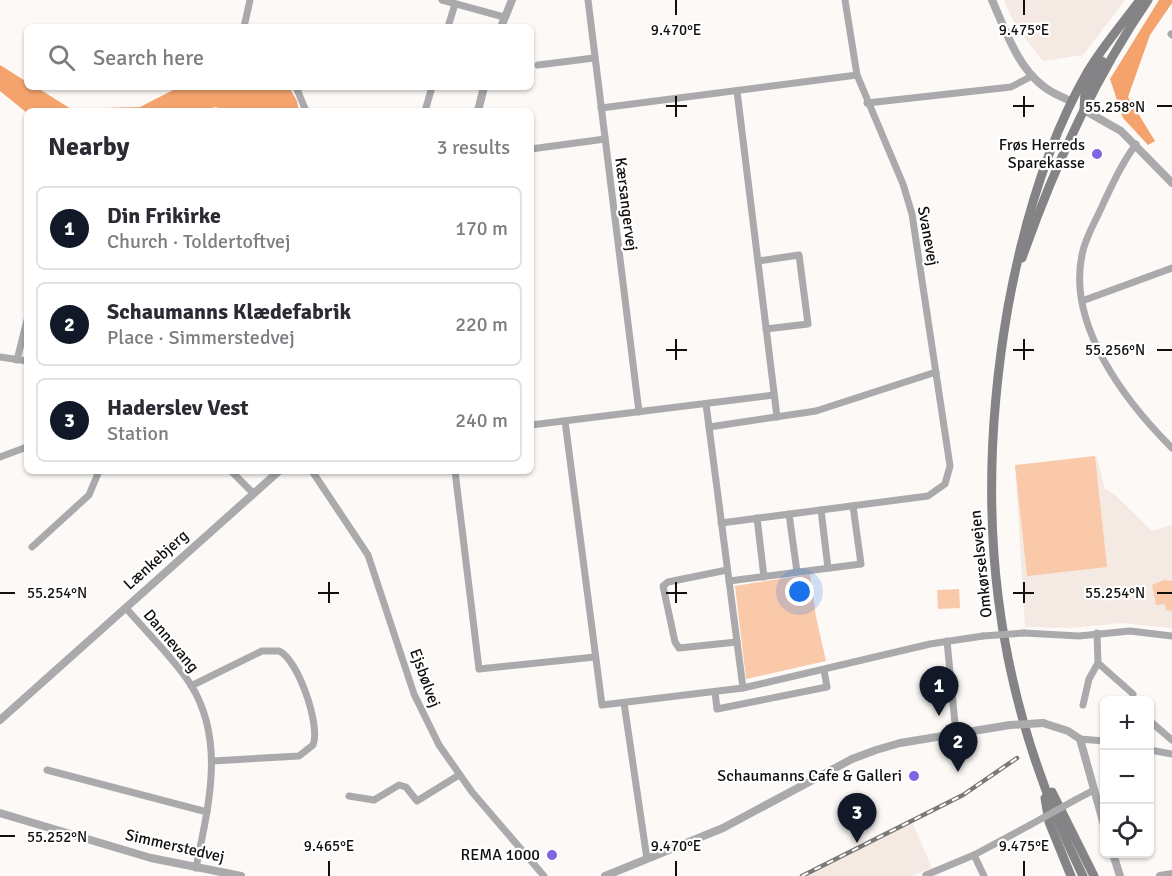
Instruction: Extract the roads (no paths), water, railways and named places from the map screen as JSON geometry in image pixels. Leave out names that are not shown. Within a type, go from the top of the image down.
[{"type":"main road","name":"Omkørselsvejen","points":[[1083,876],[1065,839],[1039,770],[1015,689],[1001,617],[990,518],[994,402],[1017,256],[1029,212],[1051,150],[1089,70],[1140,0]]},
{"type":"main road","name":"Omkørselsvejen","points":[[1008,309],[1022,260],[1047,189],[1106,67],[1148,0]]},
{"type":"main road","points":[[1084,110],[1085,91],[1112,37]]},
{"type":"main road","points":[[1047,189],[1053,162],[1070,120],[1072,102],[1084,110]]},
{"type":"main road","points":[[1039,770],[1049,822],[1071,876]]},
{"type":"main road","points":[[1039,770],[1066,817],[1094,876]]},
{"type":"street","points":[[245,24],[250,0]]},
{"type":"street","points":[[442,0],[455,4],[465,3],[504,17]]},
{"type":"street","points":[[502,24],[512,0]]},
{"type":"street","name":"Kærsangervej","points":[[588,0],[639,412]]},
{"type":"street","name":"Svanevej","points":[[845,0],[857,75],[903,184],[912,214],[950,466],[945,484],[928,496],[853,506]]},
{"type":"street","points":[[992,0],[1012,43],[1032,76],[1044,88],[1072,102]]},
{"type":"street","points":[[449,24],[455,4]]},
{"type":"street","points":[[538,65],[594,58]]},
{"type":"street","points":[[601,108],[857,75]]},
{"type":"street","points":[[867,103],[1011,87],[1032,76]]},
{"type":"street","points":[[297,90],[305,108]]},
{"type":"street","points":[[426,108],[431,90]]},
{"type":"street","points":[[479,108],[483,90]]},
{"type":"street","points":[[737,91],[777,417]]},
{"type":"street","points":[[1084,110],[1121,131],[1172,183]]},
{"type":"street","points":[[534,149],[605,140]]},
{"type":"street","points":[[1136,144],[1122,162],[1087,237],[1080,266],[1082,301],[1103,358],[1121,391],[1142,418],[1172,448]]},
{"type":"street","points":[[758,261],[800,255],[808,324],[766,329]]},
{"type":"street","points":[[1082,301],[1172,268]]},
{"type":"street","points":[[17,360],[24,332]]},
{"type":"street","points":[[0,357],[24,361]]},
{"type":"street","points":[[709,427],[840,405],[936,372]]},
{"type":"street","points":[[534,425],[774,395]]},
{"type":"street","points":[[706,404],[743,688]]},
{"type":"street","points":[[565,421],[602,705],[743,688],[947,641],[983,636],[1024,633],[1078,636],[1130,631],[1172,636]]},
{"type":"street","points":[[0,457],[24,448]]},
{"type":"street","points":[[32,547],[89,495],[98,474]]},
{"type":"street","points":[[234,474],[253,493]]},
{"type":"street","name":"Lænkebjerg","points":[[0,720],[275,474]]},
{"type":"street","name":"Ejsbølvej","points":[[314,474],[368,555],[414,694],[439,745],[459,775],[544,876]]},
{"type":"street","points":[[455,474],[479,669],[594,657]]},
{"type":"street","points":[[722,523],[853,506],[861,564],[729,581]]},
{"type":"street","points":[[820,510],[828,568]]},
{"type":"street","points":[[789,514],[797,572]]},
{"type":"street","points":[[757,518],[764,577]]},
{"type":"street","points":[[727,570],[668,582],[663,586],[663,595],[675,642],[679,648],[737,642]]},
{"type":"street","name":"Dannevang","points":[[126,608],[191,686],[208,730],[213,761],[207,812],[196,868]]},
{"type":"street","points":[[1083,705],[1089,679],[1098,663],[1097,633]]},
{"type":"street","points":[[947,641],[956,734]]},
{"type":"street","points":[[191,686],[262,651],[279,651],[292,662],[316,725],[313,745],[299,756],[213,761]]},
{"type":"street","points":[[1098,663],[1134,694]]},
{"type":"street","points":[[715,692],[717,709],[778,698],[827,687],[824,670]]},
{"type":"street","points":[[624,703],[647,859]]},
{"type":"street","points":[[605,876],[741,819],[852,759],[900,743],[1010,725],[1043,723],[1061,728],[1080,739],[1100,741]]},
{"type":"street","points":[[1154,725],[1172,740]]},
{"type":"street","points":[[1080,739],[1100,811]]},
{"type":"street","points":[[1154,751],[1172,754]]},
{"type":"street","points":[[47,770],[207,812]]},
{"type":"street","points":[[349,796],[374,800],[399,785],[406,787],[417,801],[459,775]]},
{"type":"street","points":[[926,875],[974,855],[1094,790]]},
{"type":"street","name":"Simmerstedvej","points":[[0,813],[60,833],[196,868],[241,876]]},
{"type":"street","points":[[974,855],[984,876]]},
{"type":"street","points":[[1114,858],[1120,876]]},
{"type":"street","points":[[1161,876],[1172,874]]},
{"type":"railway","points":[[802,876],[963,795],[1017,758]]},
{"type":"place","name":"Frøs Herreds Sparekasse","points":[[1097,154]]},
{"type":"place","name":"Din Frikirke","points":[[939,716]]},
{"type":"place","name":"Schaumanns Klædefabrik","points":[[958,772]]},
{"type":"place","name":"Schaumanns Cafe & Galleri","points":[[914,776]]},
{"type":"place","name":"Haderslev Vest","points":[[857,843]]},
{"type":"place","name":"REMA 1000","points":[[552,855]]}]
